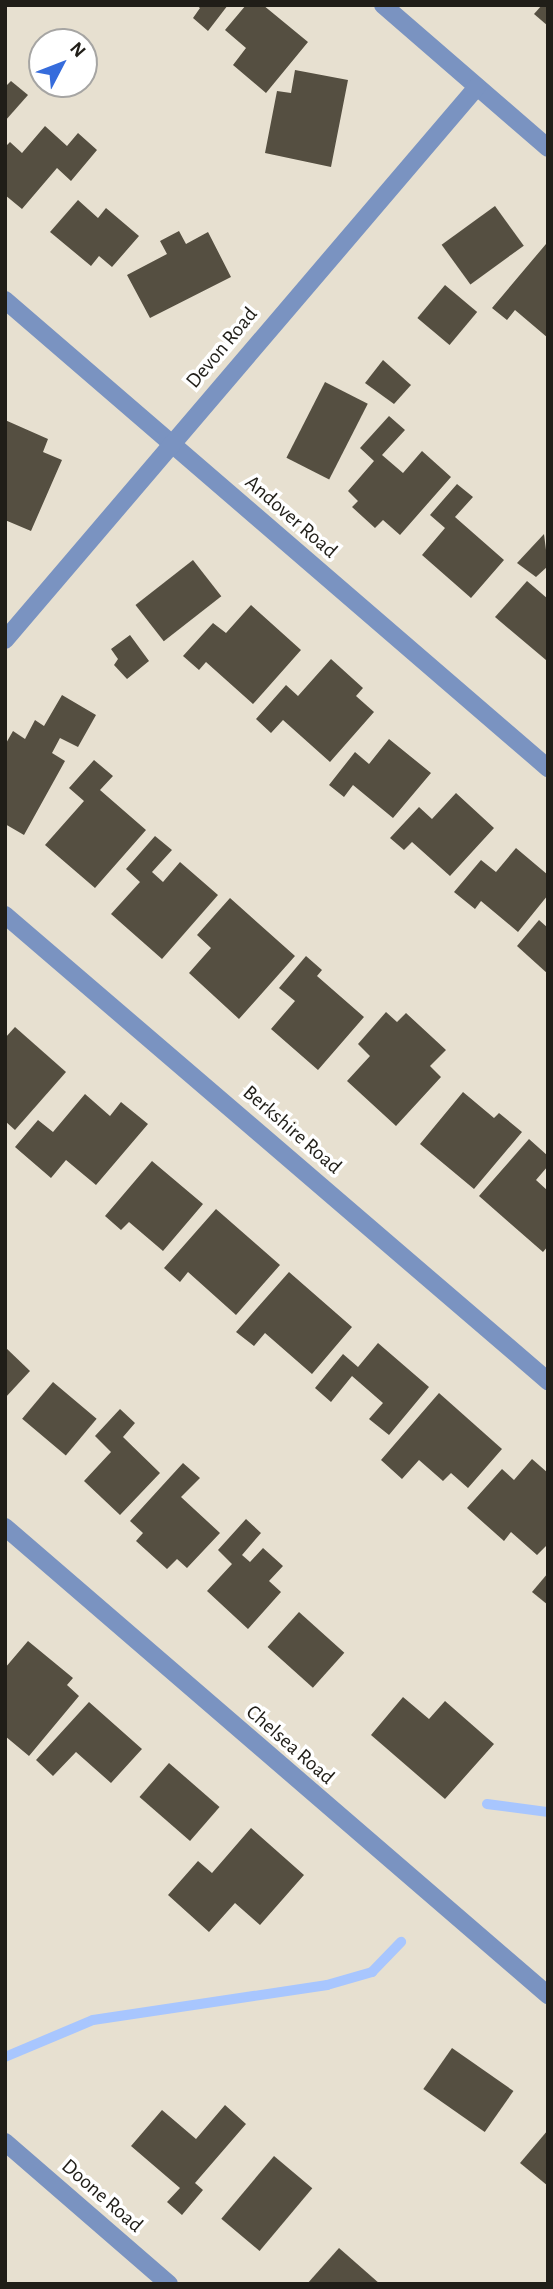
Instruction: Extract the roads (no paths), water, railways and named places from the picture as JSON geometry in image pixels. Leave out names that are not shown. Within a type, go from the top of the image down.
[{"type":"street","points":[[383,5],[548,148]]},
{"type":"street","name":"Devon Road","points":[[5,640],[477,87]]},
{"type":"street","name":"Andover Road","points":[[5,300],[548,768]]},
{"type":"street","name":"Berkshire Road","points":[[5,915],[548,1381]]},
{"type":"street","name":"Chelsea Road","points":[[5,1527],[548,1994]]},
{"type":"street","name":"Doone Road","points":[[5,2142],[169,2284]]},
{"type":"waterway","points":[[487,1804],[548,1812]]},
{"type":"waterway","points":[[5,2057],[93,2020],[327,1985],[372,1972],[401,1942]]}]
